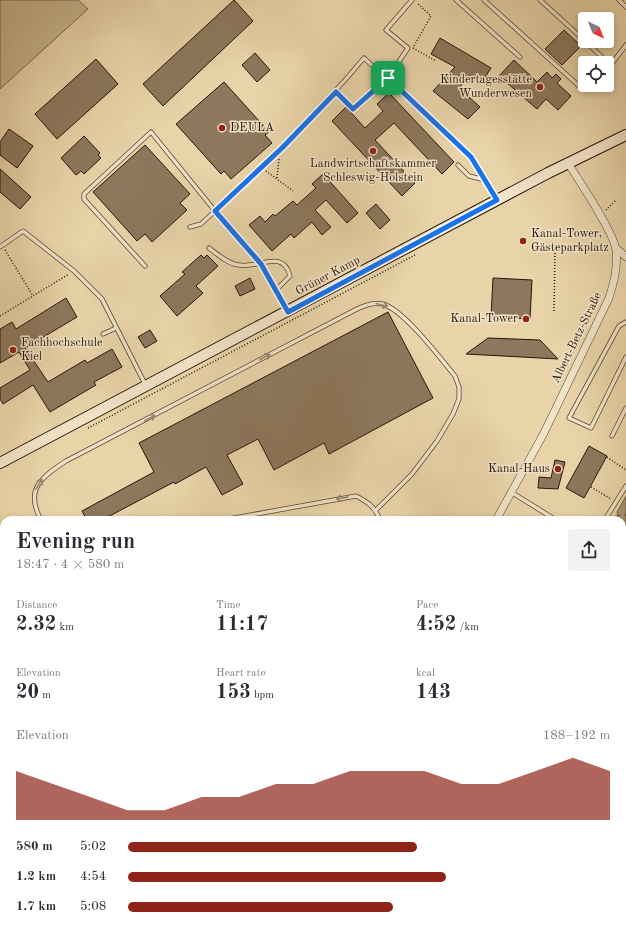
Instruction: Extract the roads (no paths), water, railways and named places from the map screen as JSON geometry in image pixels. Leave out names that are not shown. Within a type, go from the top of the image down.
[{"type":"street","name":"Grüner Kamp","points":[[0,463],[146,385],[288,312],[497,200],[626,135]]},
{"type":"street","name":"Albert-Betz-Straße","points":[[498,516],[544,433],[609,298],[616,278],[616,248],[605,223],[568,163]]},
{"type":"street","points":[[616,248],[626,257]]},
{"type":"lane","points":[[336,92],[353,109],[388,78],[408,48],[386,30],[413,0]]},
{"type":"lane","points":[[456,0],[520,57]]},
{"type":"lane","points":[[484,0],[578,85]]},
{"type":"lane","points":[[540,0],[578,35]]},
{"type":"lane","points":[[619,0],[626,7]]},
{"type":"lane","points":[[614,61],[626,45]]},
{"type":"lane","points":[[592,48],[599,56]]},
{"type":"lane","points":[[190,227],[200,224],[283,147],[336,92],[364,58],[388,78],[471,157],[497,200]]},
{"type":"lane","points":[[145,266],[84,199],[84,194],[152,132],[215,211],[261,264],[288,312]]},
{"type":"lane","points":[[458,165],[469,176],[485,180]]},
{"type":"lane","points":[[1,246],[23,231],[74,271],[102,299],[146,385]]},
{"type":"lane","points":[[209,248],[237,265],[251,266],[277,260],[289,273],[288,280],[276,290]]},
{"type":"lane","points":[[40,516],[34,501],[36,490],[46,475],[66,461],[356,309],[366,304],[374,303],[393,308],[405,319],[455,376],[460,387],[459,399],[453,414],[437,441],[412,474],[376,510]]},
{"type":"lane","points":[[626,322],[619,326],[569,418],[591,428],[626,357]]},
{"type":"lane","points":[[103,334],[116,328]]},
{"type":"lane","points":[[612,436],[626,408]]},
{"type":"lane","points":[[607,516],[626,486]]},
{"type":"lane","points":[[511,492],[550,516]]},
{"type":"lane","points":[[245,516],[356,496],[367,502],[376,510],[378,516]]},
{"type":"place","name":"Kindertagesstätte Wunderwesen","points":[[540,87]]},
{"type":"place","name":"DEULA","points":[[222,128]]},
{"type":"place","name":"Landwirtschaftskammer Schleswig-Holstein","points":[[373,151]]},
{"type":"place","name":"Kanal-Tower, Gästeparkplatz","points":[[523,241]]},
{"type":"place","name":"Kanal-Tower","points":[[526,319]]},
{"type":"place","name":"Fachhochschule Kiel","points":[[13,350]]},
{"type":"place","name":"Kanal-Haus","points":[[558,469]]}]
